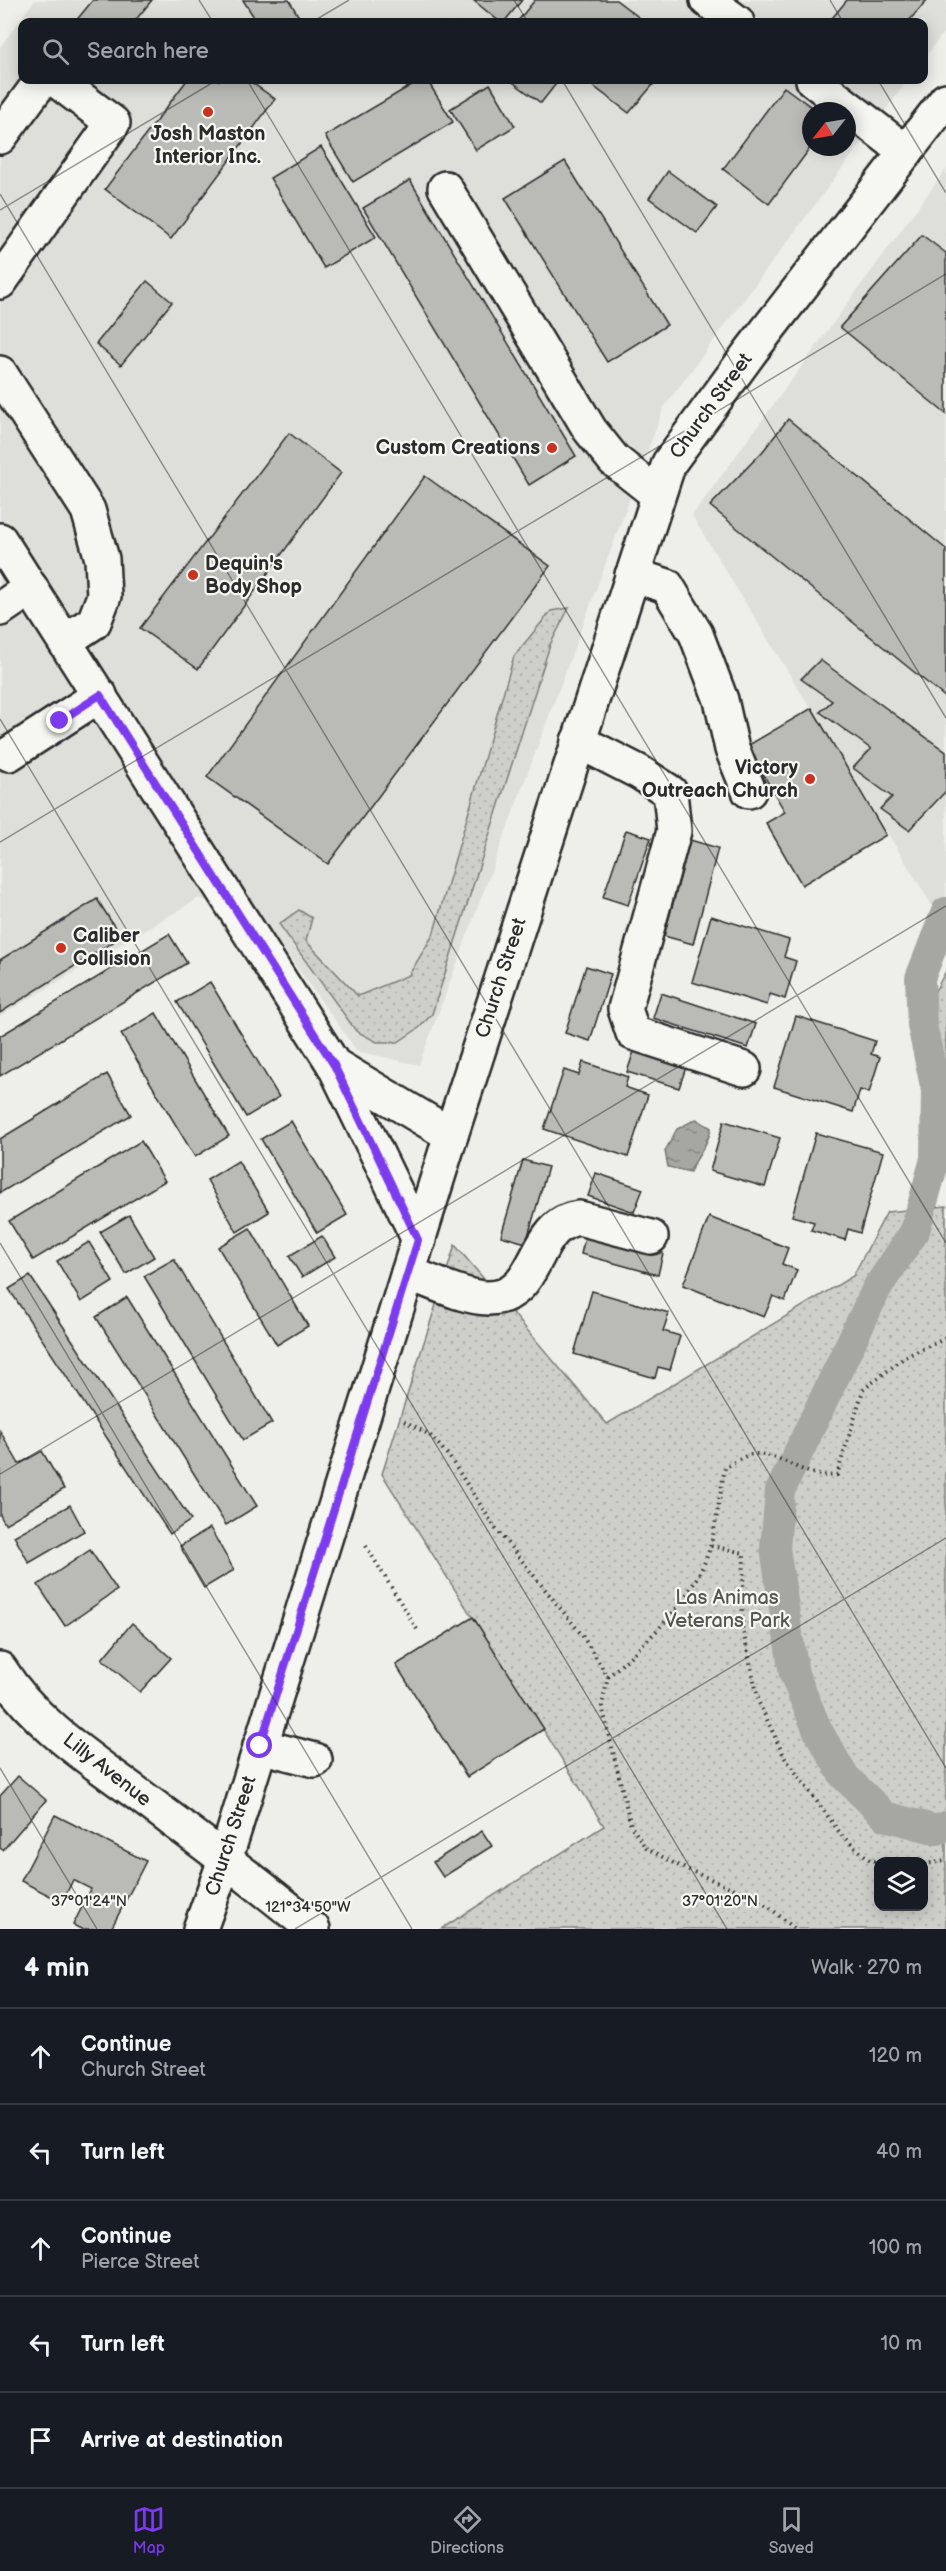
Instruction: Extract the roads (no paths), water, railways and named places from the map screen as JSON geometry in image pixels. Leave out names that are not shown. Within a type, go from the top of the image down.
[{"type":"street","points":[[707,0],[732,18]]},
{"type":"street","points":[[0,137],[39,84]]},
{"type":"street","points":[[0,282],[10,264],[113,123],[62,84]]},
{"type":"street","points":[[818,84],[906,152]]},
{"type":"street","name":"Church Street","points":[[200,1929],[225,1860],[451,1135],[669,463],[751,351],[946,100]]},
{"type":"street","points":[[445,188],[590,430],[614,460],[658,495]]},
{"type":"street","points":[[0,373],[88,510],[102,559],[104,596],[94,622],[65,641]]},
{"type":"street","points":[[0,540],[334,1065],[418,1240]]},
{"type":"street","points":[[632,575],[667,586],[696,634],[722,700],[732,749],[749,791]]},
{"type":"street","points":[[0,609],[31,588]]},
{"type":"street","points":[[3,751],[100,695]]},
{"type":"street","points":[[578,741],[639,771],[670,792],[674,831],[625,1009],[633,1033],[744,1069]]},
{"type":"street","points":[[334,1065],[451,1135]]},
{"type":"street","points":[[408,1273],[485,1298],[502,1297],[518,1289],[556,1226],[567,1220],[579,1218],[651,1237]]},
{"type":"street","name":"Lilly Avenue","points":[[0,1669],[11,1687],[79,1751],[262,1886],[314,1929]]},
{"type":"street","points":[[260,1746],[315,1760]]},
{"type":"water","points":[[696,1119],[711,1128],[708,1140],[690,1172],[668,1167],[665,1151],[677,1129]]},
{"type":"waterway","points":[[946,912],[920,978],[922,1025],[936,1090],[935,1159],[915,1231],[877,1288],[780,1491],[775,1548],[794,1674],[818,1731],[844,1776],[885,1816],[937,1830],[946,1826]]},
{"type":"place","name":"Josh Maston Interior Inc.","points":[[208,112]]},
{"type":"place","name":"Custom Creations","points":[[552,448]]},
{"type":"place","name":"Dequin's Body Shop","points":[[193,575]]},
{"type":"place","name":"Victory Outreach Church","points":[[810,779]]},
{"type":"place","name":"Caliber Collision","points":[[61,948]]},
{"type":"park label","name":"Las Animas Veterans Park","points":[[727,1610]]}]
